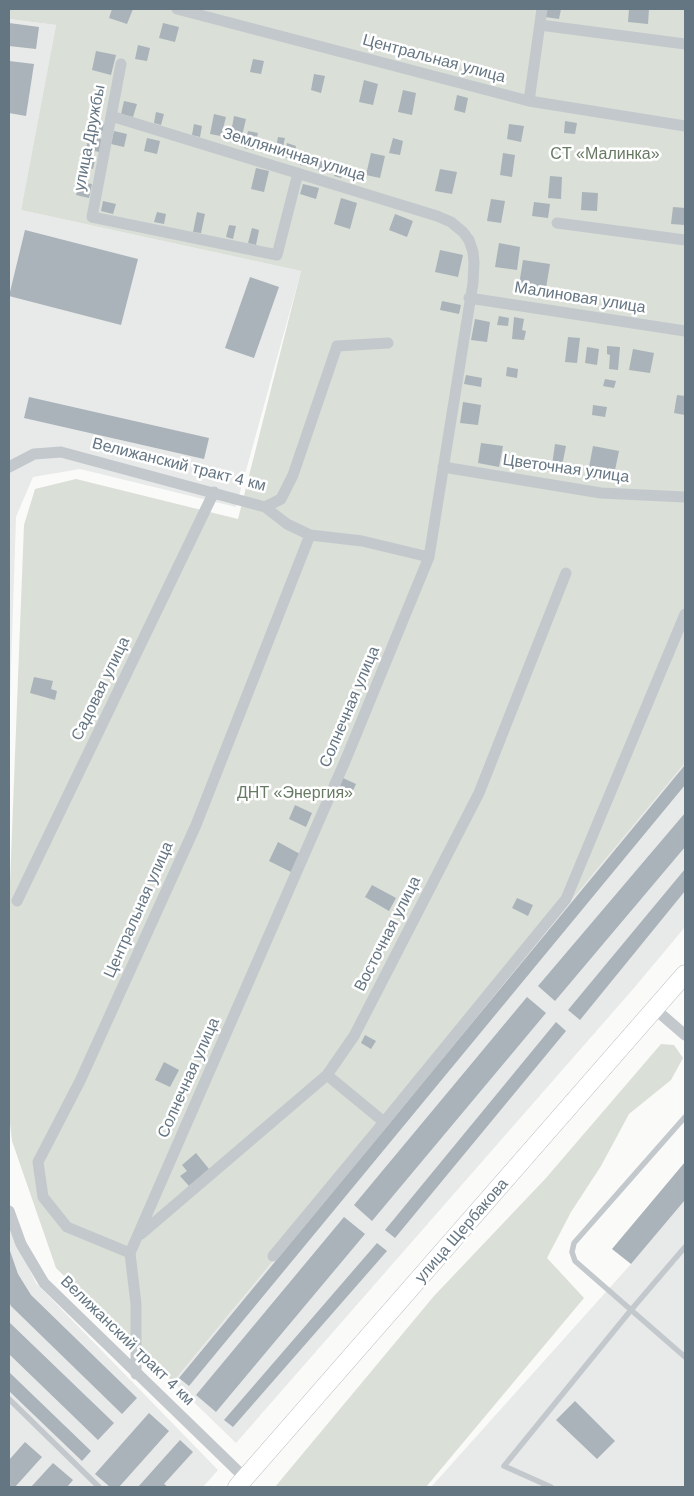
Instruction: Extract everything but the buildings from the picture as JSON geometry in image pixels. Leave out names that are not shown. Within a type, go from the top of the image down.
[{"type":"main road","name":"улица Щербакова","points":[[242,1484],[685,974]]},
{"type":"street","name":"Центральная улица","points":[[177,9],[529,101],[685,126]]},
{"type":"street","points":[[529,101],[542,9]]},
{"type":"street","points":[[540,25],[685,44]]},
{"type":"street","name":"улица Дружбы","points":[[121,64],[92,217],[277,256],[298,173]]},
{"type":"street","name":"Земляничная улица","points":[[111,116],[437,216],[451,222],[463,232]]},
{"type":"street","points":[[556,223],[685,240]]},
{"type":"street","name":"Солнечная улица","points":[[130,1253],[346,759],[429,556],[469,298],[473,283],[474,262],[471,246],[463,232]]},
{"type":"street","name":"Малиновая улица","points":[[469,298],[685,331]]},
{"type":"street","name":"Велижанский тракт 4 км","points":[[9,465],[34,454],[61,452],[265,506],[281,499],[292,475],[337,346],[388,343]]},
{"type":"street","name":"Цветочная улица","points":[[443,467],[601,493],[685,497]]},
{"type":"street","name":"Садовая улица","points":[[16,901],[214,492]]},
{"type":"street","points":[[265,506],[287,524],[310,535],[362,541],[429,556]]},
{"type":"street","name":"Центральная улица","points":[[130,1253],[67,1227],[42,1196],[38,1162],[80,1081],[196,825],[310,535]]},
{"type":"street","name":"Восточная улица","points":[[138,1237],[327,1076],[354,1036],[479,793],[566,573]]},
{"type":"street","points":[[273,1256],[566,899],[685,614]]},
{"type":"street","points":[[656,1009],[685,1035]]},
{"type":"street","points":[[327,1076],[384,1122]]},
{"type":"street","name":"Велижанский тракт 4 км","points":[[9,1211],[21,1244],[44,1283],[136,1374],[242,1484]]},
{"type":"street","points":[[130,1253],[136,1304],[136,1374]]},
{"type":"lane","points":[[685,1117],[574,1243],[572,1252],[575,1260],[685,1357]]},
{"type":"lane","points":[[551,1487],[504,1466],[685,1247]]},
{"type":"lane","points":[[9,1399],[99,1487]]},
{"type":"shaded area","points":[[9,19],[56,25],[21,210],[301,271],[236,507],[80,469],[33,477],[16,517],[9,730]]},
{"type":"shaded area","points":[[685,763],[685,927],[634,988],[236,1443],[173,1382]]},
{"type":"shaded area","points":[[685,1200],[685,1487],[431,1487],[631,1264]]},
{"type":"shaded area","points":[[9,1226],[36,1283],[218,1470],[203,1487],[9,1487]]},
{"type":"green space","name":"ДНТ «Энергия»","points":[[9,9],[685,9],[685,763],[173,1382],[56,1268],[12,1141],[9,1114],[9,908],[24,525],[35,489],[76,479],[238,519],[301,271],[21,210],[56,25],[9,19]]},
{"type":"green space","points":[[661,1044],[674,1045],[683,1058],[671,1080],[629,1114],[601,1166],[571,1212],[547,1258],[584,1298],[426,1487],[275,1487],[434,1296],[546,1178]]},
{"type":"park label","name":"CТ «Малинка»","points":[[605,155]]}]
